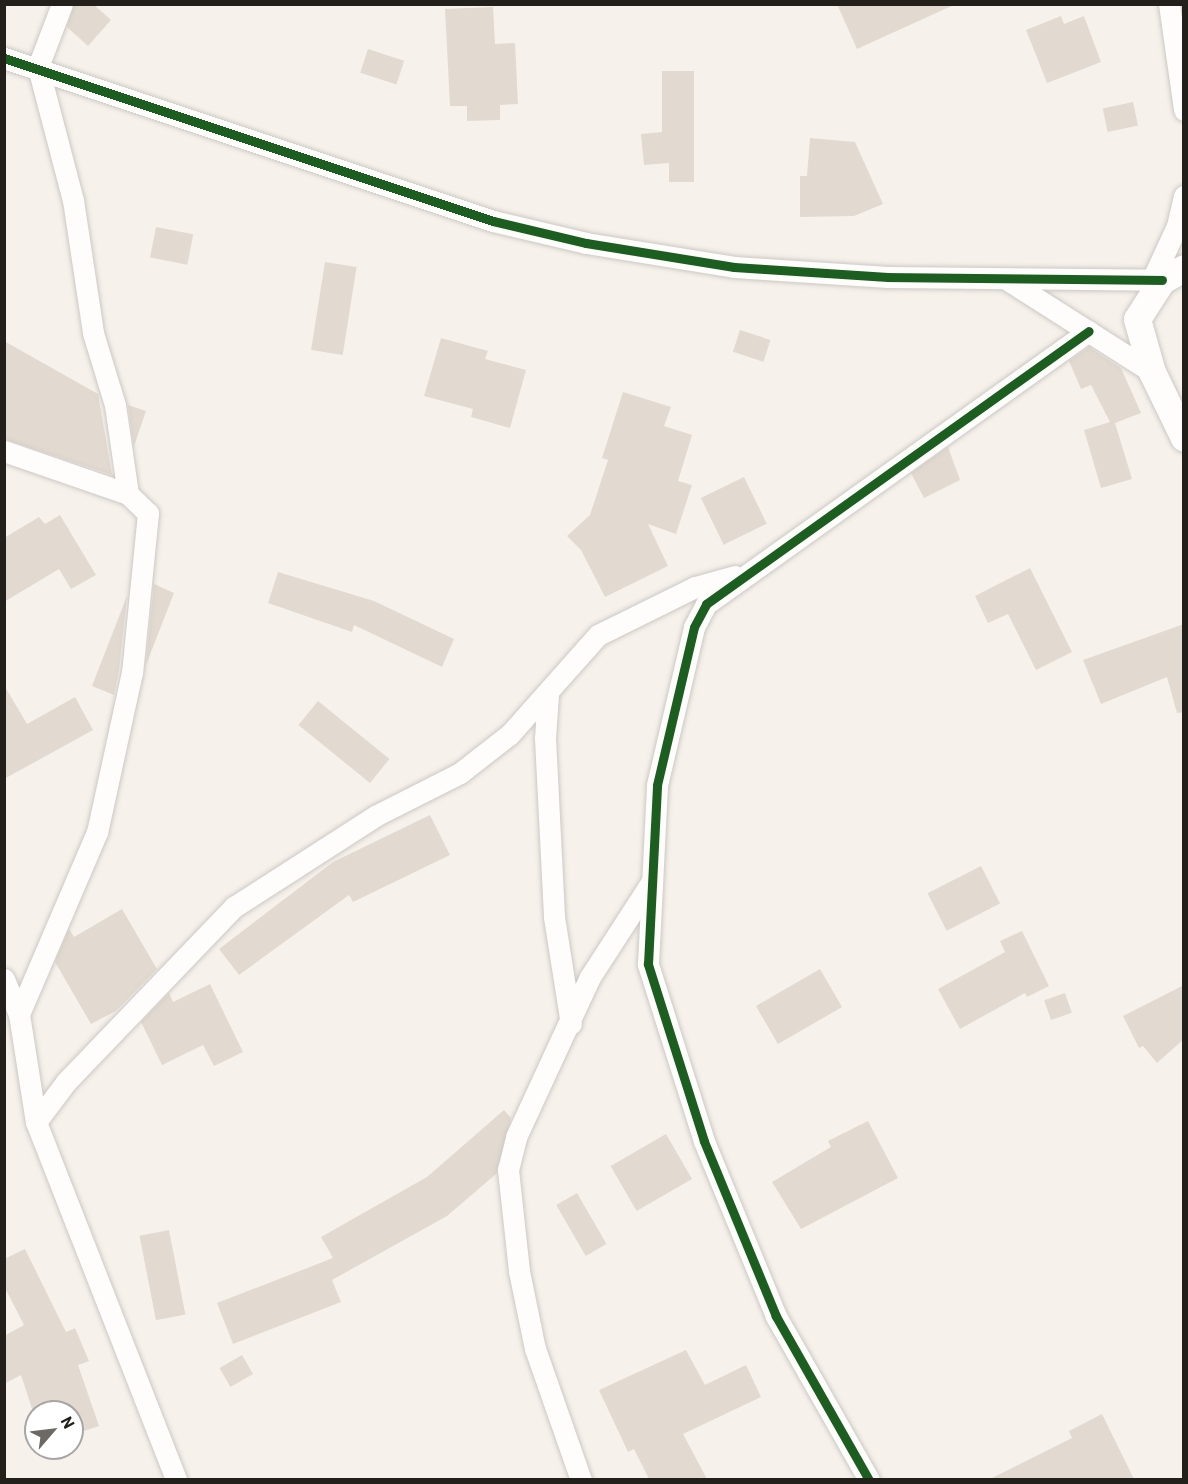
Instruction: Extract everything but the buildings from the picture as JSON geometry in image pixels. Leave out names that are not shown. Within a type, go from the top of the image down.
[{"type":"street","points":[[62,4],[38,67],[73,200],[93,333],[115,405],[128,494]]},
{"type":"street","points":[[1169,4],[1184,110]]},
{"type":"street","points":[[4,58],[38,67],[493,221],[586,243],[734,267],[888,277],[1166,276]]},
{"type":"street","points":[[1184,196],[1166,276],[1137,319],[1152,372],[1184,438]]},
{"type":"street","points":[[1005,278],[1152,372]]},
{"type":"street","points":[[868,1479],[776,1316],[704,1141],[648,964],[657,785],[694,627],[706,604],[746,573],[1089,331]]},
{"type":"street","points":[[4,451],[128,494],[148,513],[132,672],[97,832],[19,1014]]},
{"type":"street","points":[[36,1122],[66,1082],[234,907],[375,816],[459,773],[510,734],[548,694],[568,663],[598,634],[694,587],[746,573]]},
{"type":"street","points":[[548,694],[545,738],[554,917],[571,1025]]},
{"type":"street","points":[[581,1479],[535,1349],[519,1271],[508,1170],[516,1137],[571,1025],[590,977],[652,880]]},
{"type":"street","points":[[4,979],[19,1014],[36,1122],[176,1479]]},
{"type":"cycle path","points":[[4,58],[493,221],[586,243],[734,267],[888,277],[1162,280]]},
{"type":"cycle path","points":[[869,1480],[776,1316],[704,1141],[648,964],[657,785],[694,627],[706,604],[1089,331]]}]
